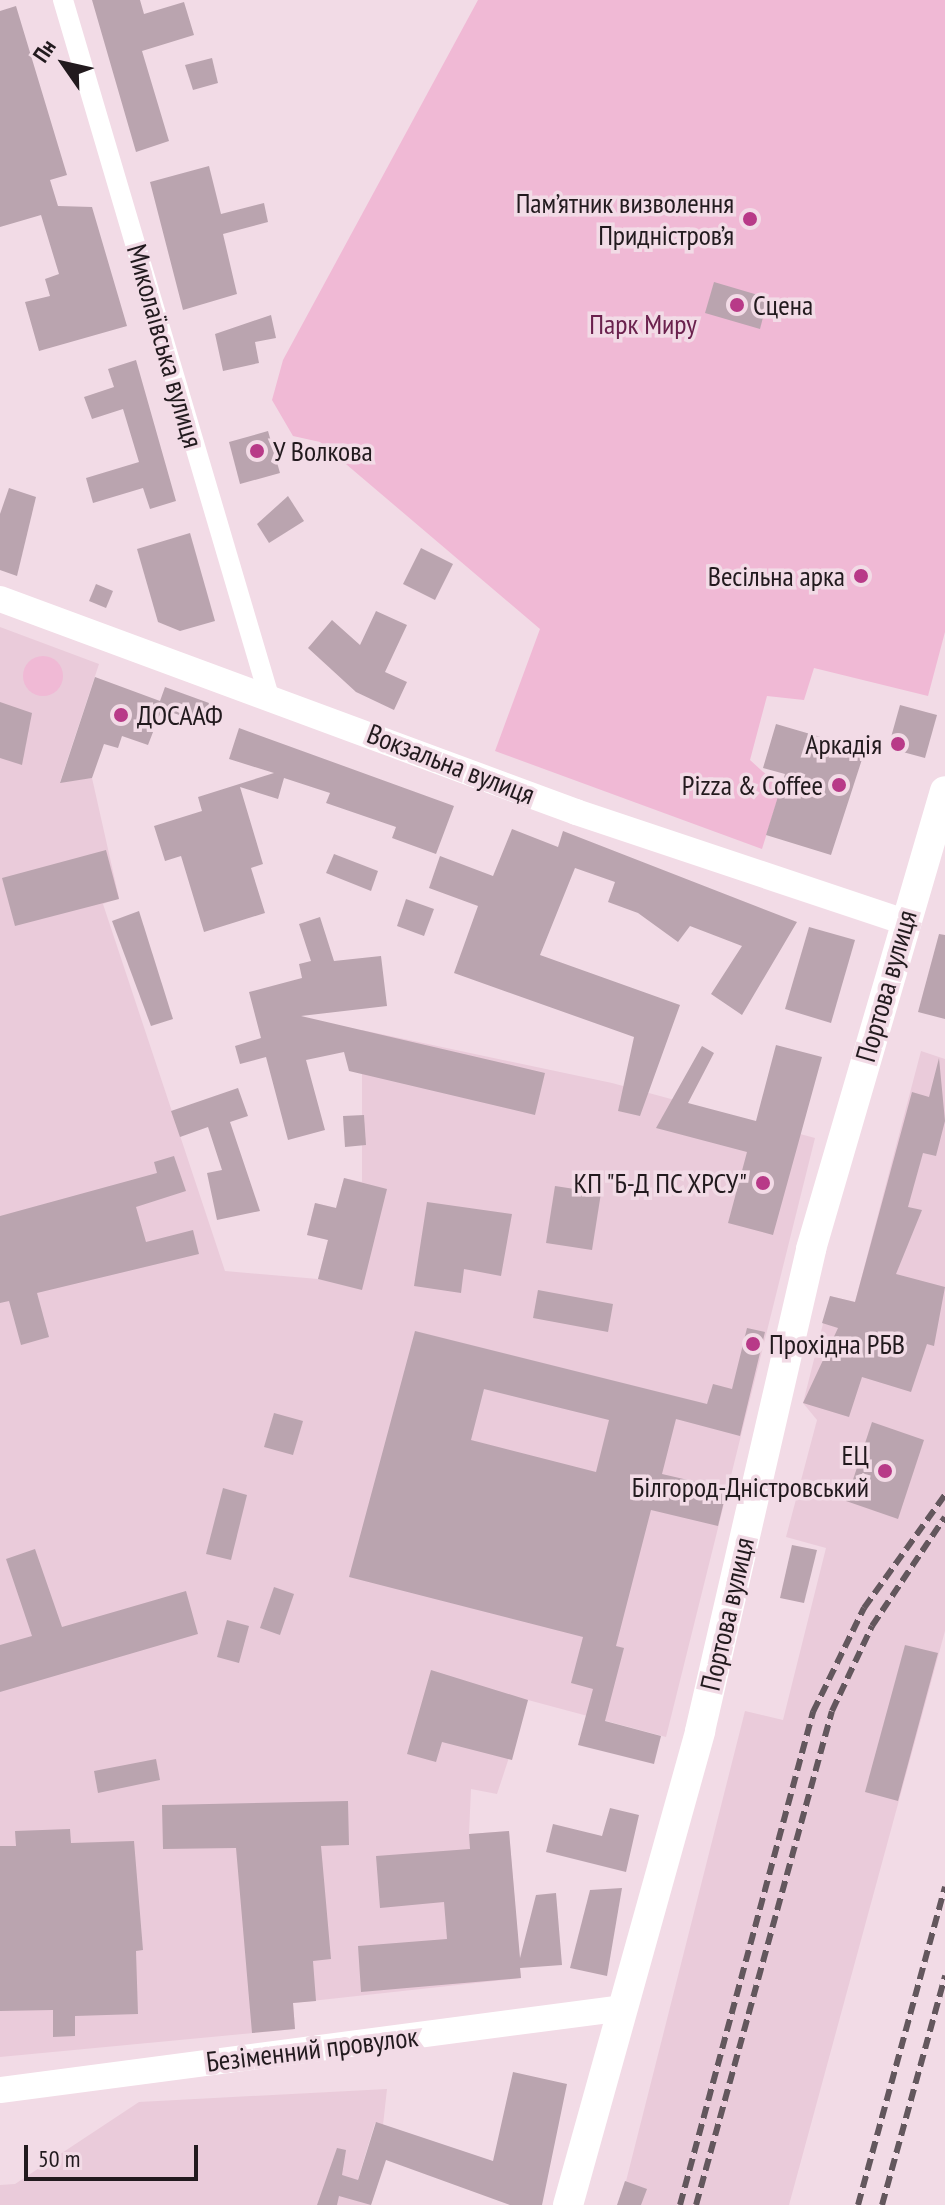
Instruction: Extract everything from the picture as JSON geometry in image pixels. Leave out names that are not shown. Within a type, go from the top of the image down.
[{"type":"main road","name":"Портова вулиця","points":[[568,2205],[700,1731],[811,1249],[904,922],[945,791]]},
{"type":"street","name":"Миколаївська вулиця","points":[[63,0],[268,693]]},
{"type":"street","name":"Вокзальна вулиця","points":[[0,599],[268,693],[576,812],[904,922]]},
{"type":"street","name":"Безіменний провулок","points":[[0,2090],[624,2008]]},
{"type":"shaded area","points":[[0,627],[99,664],[60,782],[92,778],[119,898],[103,904],[225,1271],[318,1279],[328,1240],[307,1235],[315,1203],[336,1208],[344,1178],[362,1182],[362,1030],[612,1083],[815,1138],[666,1737],[528,1700],[497,1794],[471,1789],[469,1834],[509,1831],[521,1978],[293,2003],[295,2029],[0,2057]]},
{"type":"shaded area","points":[[921,1051],[945,1059],[945,1631],[789,2205],[620,2205],[745,1711],[783,1720],[826,1548],[786,1537],[817,1420],[803,1403],[830,1296],[855,1302]]},
{"type":"shaded area","points":[[387,2089],[383,2125],[375,2123],[358,2179],[377,2186],[371,2205],[0,2205],[0,2185],[15,2184],[139,2102]]},
{"type":"green space","name":"Парк Миру","points":[[478,0],[945,0],[945,632],[928,696],[814,668],[804,700],[767,696],[750,760],[781,788],[762,849],[495,751],[540,629],[320,442],[293,436],[272,400],[283,360]]},
{"type":"green space","points":[[43,656],[57,662],[63,676],[57,690],[43,696],[29,690],[23,676],[29,662]]},
{"type":"building","points":[[92,0],[140,0],[144,14],[184,2],[194,35],[142,51],[169,141],[136,152]]},
{"type":"building","points":[[16,6],[67,175],[50,180],[58,206],[92,207],[127,326],[39,351],[25,302],[50,296],[45,279],[59,274],[41,215],[0,227],[0,11]]},
{"type":"building","points":[[212,58],[218,83],[193,90],[185,65]]},
{"type":"building","points":[[209,166],[221,214],[264,203],[268,222],[223,234],[237,294],[183,310],[150,182]]},
{"type":"building","name":"Сцена","points":[[714,282],[768,298],[760,329],[705,313]]},
{"type":"building","points":[[271,315],[276,338],[255,342],[259,363],[223,371],[215,334]]},
{"type":"building","points":[[136,360],[176,501],[150,509],[143,488],[93,503],[86,478],[139,462],[123,409],[92,419],[84,397],[114,387],[108,369]]},
{"type":"building","points":[[268,431],[280,473],[240,484],[229,442]]},
{"type":"building","points":[[9,488],[36,497],[17,576],[0,570],[0,514]]},
{"type":"building","points":[[288,496],[304,521],[269,543],[257,524]]},
{"type":"building","points":[[190,533],[215,621],[180,631],[158,622],[137,549]]},
{"type":"building","points":[[421,548],[453,564],[435,600],[403,584]]},
{"type":"building","points":[[96,584],[113,591],[106,608],[89,601]]},
{"type":"building","points":[[376,611],[407,625],[385,672],[407,682],[394,710],[356,692],[308,648],[332,620],[360,645]]},
{"type":"building","points":[[95,677],[160,701],[165,687],[209,703],[202,723],[162,709],[148,745],[122,736],[118,748],[104,744],[92,778],[60,783]]},
{"type":"building","points":[[0,702],[32,713],[22,765],[0,758]]},
{"type":"building","points":[[900,705],[937,715],[925,758],[888,748]]},
{"type":"building","points":[[776,724],[865,750],[831,855],[766,835],[785,774],[763,768]]},
{"type":"building","points":[[239,728],[454,806],[436,854],[392,838],[396,827],[326,803],[330,793],[284,778],[278,799],[240,787],[263,864],[251,868],[265,913],[204,932],[181,856],[165,861],[154,826],[202,811],[198,797],[274,773],[229,759]]},
{"type":"building","points":[[512,829],[558,847],[563,831],[797,922],[742,1015],[711,994],[742,946],[690,926],[678,942],[638,913],[608,902],[615,882],[575,868],[540,955],[680,1005],[640,1116],[618,1111],[634,1037],[454,973],[478,906],[429,888],[440,856],[493,876]]},
{"type":"building","points":[[106,850],[119,899],[15,926],[2,878]]},
{"type":"building","points":[[334,854],[378,871],[371,891],[326,873]]},
{"type":"building","points":[[406,899],[434,909],[424,936],[397,926]]},
{"type":"building","points":[[139,911],[173,1019],[151,1026],[112,921]]},
{"type":"building","points":[[320,917],[334,961],[381,956],[387,1006],[301,1016],[545,1073],[535,1115],[349,1071],[344,1052],[306,1060],[325,1130],[288,1140],[266,1057],[240,1064],[235,1046],[261,1038],[249,992],[302,978],[299,964],[311,961],[299,924]]},
{"type":"building","points":[[809,927],[855,940],[831,1023],[785,1009]]},
{"type":"building","points":[[939,934],[945,935],[945,1019],[918,1012]]},
{"type":"building","points":[[776,1045],[822,1057],[773,1235],[728,1223],[747,1152],[656,1128],[702,1046],[714,1053],[688,1103],[756,1121]]},
{"type":"building","points":[[939,1058],[945,1121],[936,1156],[923,1153],[908,1207],[922,1210],[896,1274],[945,1287],[934,1346],[927,1344],[911,1392],[862,1377],[849,1417],[803,1403],[838,1328],[822,1323],[830,1296],[855,1302],[912,1092],[929,1097]]},
{"type":"building","points":[[238,1088],[248,1116],[230,1122],[260,1211],[217,1220],[207,1173],[222,1170],[208,1127],[180,1137],[171,1111]]},
{"type":"building","points":[[364,1115],[366,1145],[345,1147],[343,1116]]},
{"type":"building","points":[[174,1156],[186,1191],[136,1207],[146,1242],[193,1230],[199,1254],[37,1293],[49,1337],[21,1345],[9,1301],[0,1303],[0,1216],[157,1173],[154,1162]]},
{"type":"building","points":[[344,1178],[387,1189],[362,1290],[318,1279],[328,1240],[307,1235],[315,1203],[336,1208]]},
{"type":"building","points":[[555,1186],[601,1193],[592,1250],[546,1243]]},
{"type":"building","points":[[427,1202],[512,1214],[501,1276],[464,1269],[461,1293],[414,1286]]},
{"type":"building","points":[[538,1290],[613,1304],[608,1332],[533,1318]]},
{"type":"building","points":[[747,1328],[765,1332],[740,1436],[676,1419],[662,1474],[727,1489],[718,1526],[651,1510],[616,1646],[624,1648],[605,1721],[661,1736],[654,1764],[578,1745],[593,1689],[571,1683],[583,1637],[349,1577],[415,1331],[707,1404],[713,1384],[732,1389]],"holes":[[[484,1389],[609,1420],[596,1472],[471,1440]]]},
{"type":"building","points":[[274,1413],[303,1421],[293,1455],[264,1447]]},
{"type":"building","name":"ЕЦ Білгород-Дністровський","points":[[872,1422],[924,1440],[898,1519],[846,1501]]},
{"type":"building","points":[[223,1488],[247,1495],[231,1560],[206,1554]]},
{"type":"building","points":[[792,1545],[817,1550],[804,1603],[780,1598]]},
{"type":"building","points":[[35,1549],[62,1627],[186,1591],[198,1634],[0,1692],[0,1645],[32,1636],[6,1559]]},
{"type":"building","points":[[274,1587],[294,1594],[280,1635],[260,1628]]},
{"type":"building","points":[[227,1620],[249,1626],[239,1663],[217,1657]]},
{"type":"building","points":[[905,1645],[938,1653],[898,1801],[865,1792]]},
{"type":"building","points":[[431,1670],[528,1700],[512,1760],[442,1742],[436,1762],[407,1754]]},
{"type":"building","points":[[156,1759],[160,1780],[98,1793],[94,1771]]},
{"type":"building","points":[[348,1801],[349,1845],[321,1846],[331,1959],[313,1961],[316,2001],[293,2003],[295,2029],[252,2033],[236,1848],[163,1849],[162,1805]]},
{"type":"building","points":[[610,1808],[639,1815],[626,1872],[546,1852],[553,1824],[602,1836]]},
{"type":"building","points":[[70,1829],[71,1843],[134,1841],[143,1950],[136,1951],[138,2014],[75,2016],[75,2036],[53,2037],[53,2010],[0,2011],[0,1846],[16,1846],[15,1831]]},
{"type":"building","points":[[509,1831],[520,1958],[536,1895],[556,1893],[562,1965],[520,1968],[521,1978],[361,1992],[358,1946],[447,1939],[444,1902],[380,1908],[376,1856],[470,1849],[469,1834]]},
{"type":"building","points":[[622,1888],[607,1976],[570,1968],[590,1890]]},
{"type":"building","points":[[513,2072],[567,2084],[542,2205],[510,2205],[386,2160],[371,2205],[339,2196],[337,2205],[317,2205],[337,2148],[346,2150],[342,2175],[358,2180],[376,2122],[493,2161]]},
{"type":"building","points":[[625,2181],[647,2189],[641,2205],[617,2205]]},
{"type":"railway","points":[[680,2205],[813,1712],[864,1608],[945,1495]]},
{"type":"railway","points":[[696,2205],[832,1711],[872,1626],[945,1517]]},
{"type":"railway","points":[[858,2205],[945,1887]]},
{"type":"railway","points":[[882,2205],[945,1976]]},
{"type":"place","name":"Пам’ятник визволення Придністров’я","points":[[750,219]]},
{"type":"place","name":"Сцена","points":[[737,305]]},
{"type":"place","name":"У Волкова","points":[[257,451]]},
{"type":"place","name":"Весільна арка","points":[[861,576]]},
{"type":"place","name":"ДОСААФ","points":[[121,715]]},
{"type":"place","name":"Аркадія","points":[[898,744]]},
{"type":"place","name":"Pizza & Coffee","points":[[839,785]]},
{"type":"place","name":"КП \"Б-Д ПС ХРСУ\"","points":[[763,1183]]},
{"type":"place","name":"Прохідна РБВ","points":[[753,1344]]},
{"type":"place","name":"ЕЦ Білгород-Дністровський","points":[[885,1471]]}]
